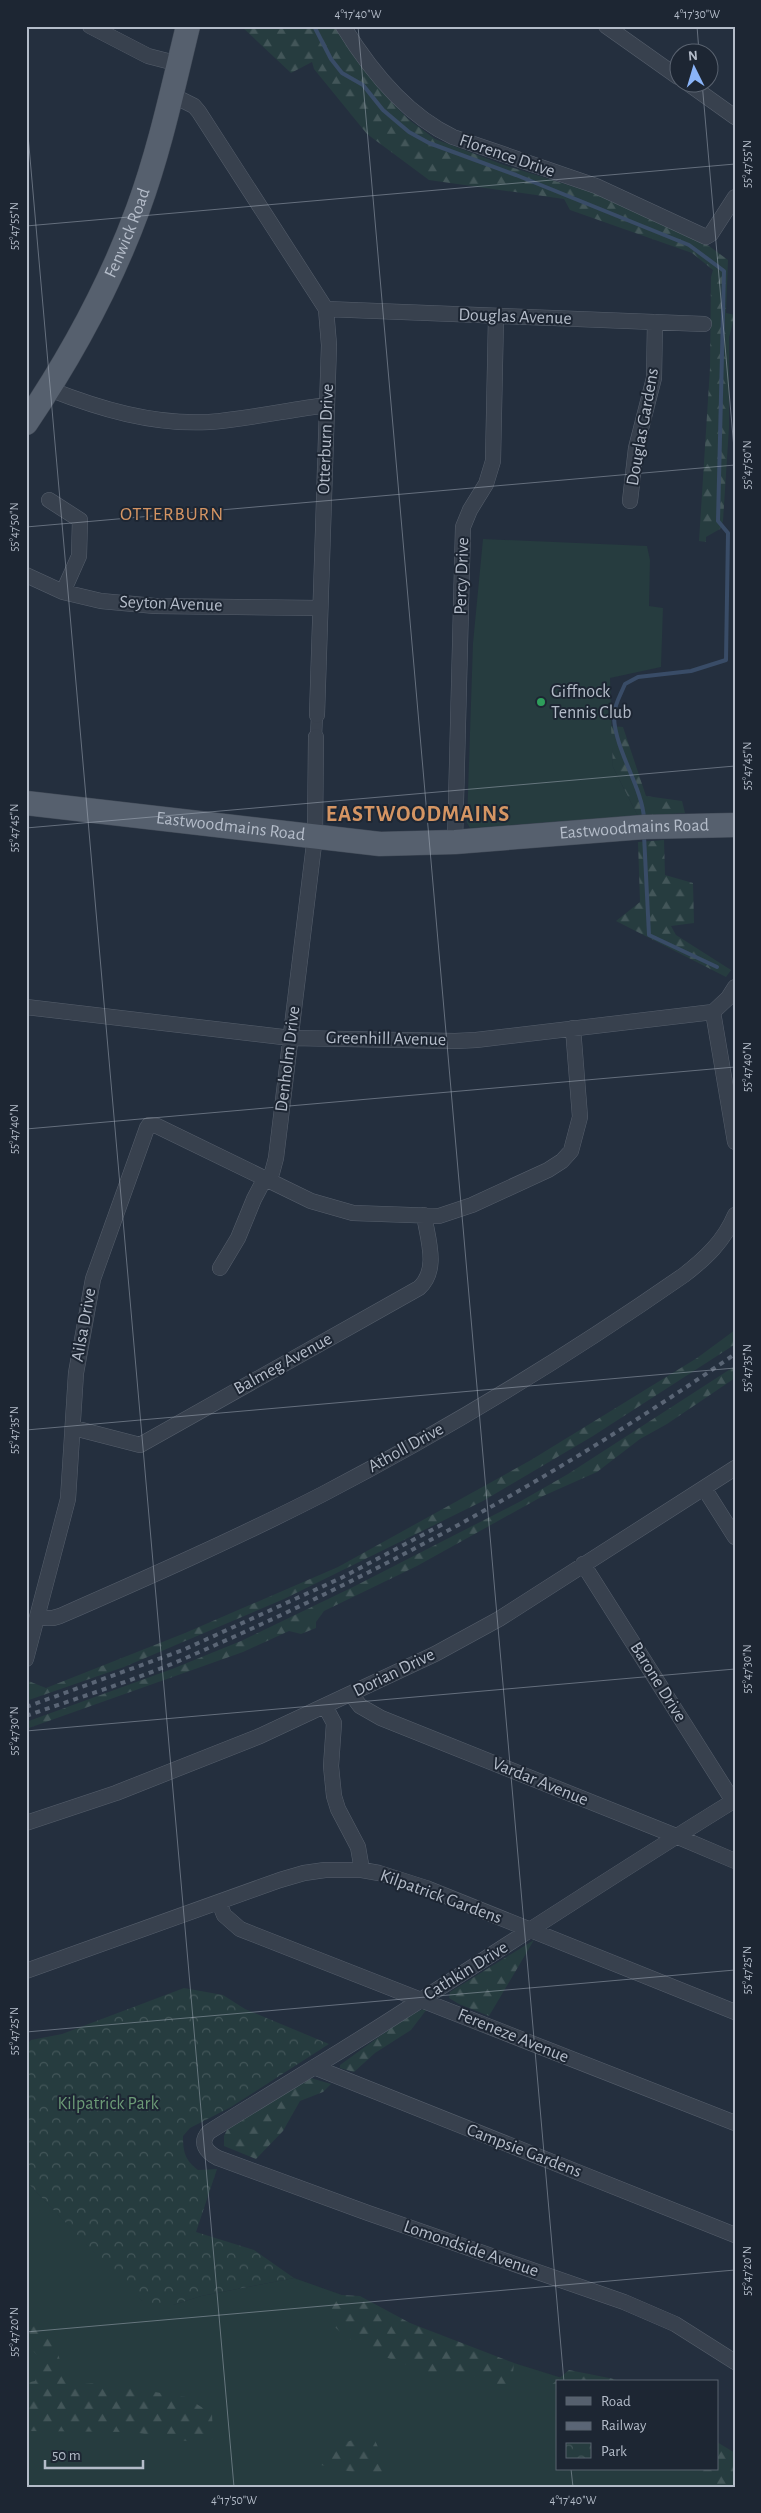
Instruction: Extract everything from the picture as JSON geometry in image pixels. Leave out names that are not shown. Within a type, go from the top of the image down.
[{"type":"main road","name":"Fenwick Road","points":[[26,423],[73,350],[116,264],[149,174],[172,95],[188,26]]},
{"type":"main road","name":"Eastwoodmains Road","points":[[26,803],[380,844],[455,842],[644,827],[735,825]]},
{"type":"street","points":[[90,26],[148,56],[179,64]]},
{"type":"street","name":"Florence Drive","points":[[343,26],[368,63],[398,98],[437,130],[498,154],[596,186],[706,236],[711,234],[735,197]]},
{"type":"street","points":[[606,26],[668,70]]},
{"type":"street","points":[[700,92],[735,117]]},
{"type":"street","name":"Otterburn Drive","points":[[172,95],[194,106],[199,112],[326,309],[329,345],[316,737],[315,836]]},
{"type":"street","name":"Douglas Avenue","points":[[326,309],[704,324]]},
{"type":"street","name":"Percy Drive","points":[[455,842],[463,527],[470,510],[486,484],[493,461],[496,317]]},
{"type":"street","name":"Douglas Gardens","points":[[630,502],[636,448],[654,378],[655,322]]},
{"type":"street","points":[[49,389],[97,408],[153,420],[209,422],[327,405]]},
{"type":"street","points":[[49,500],[80,520],[79,556],[63,592]]},
{"type":"street","name":"Seyton Avenue","points":[[26,575],[63,592],[101,601],[155,606],[320,608]]},
{"type":"street","name":"Denholm Drive","points":[[220,1268],[238,1238],[264,1180],[272,1173],[276,1158],[315,836]]},
{"type":"street","points":[[735,987],[728,998],[712,1012],[735,1142]]},
{"type":"street","name":"Greenhill Avenue","points":[[26,1007],[291,1038],[476,1040],[712,1012]]},
{"type":"street","points":[[264,1180],[312,1201],[352,1213],[439,1216],[472,1206],[548,1170],[562,1160],[570,1151],[580,1117],[573,1028]]},
{"type":"street","name":"Ailsa Drive","points":[[26,1659],[68,1499],[78,1359],[96,1265],[147,1128],[149,1125],[156,1126],[264,1180]]},
{"type":"street","name":"Atholl Drive","points":[[37,1617],[53,1618],[60,1616],[176,1565],[322,1494],[455,1420],[651,1298],[684,1275],[724,1238],[735,1215]]},
{"type":"street","name":"Balmeg Avenue","points":[[74,1428],[128,1444],[140,1445],[419,1288],[426,1281],[430,1272],[431,1259],[424,1216]]},
{"type":"street","name":"Dorian Drive","points":[[26,1823],[116,1793],[192,1764],[325,1706],[436,1654],[499,1619],[735,1468]]},
{"type":"street","points":[[704,1488],[735,1537]]},
{"type":"street","name":"Barone Drive","points":[[583,1564],[734,1801]]},
{"type":"street","name":"Vardar Avenue","points":[[351,1694],[360,1706],[381,1718],[676,1836],[735,1862]]},
{"type":"street","points":[[325,1706],[334,1722],[331,1766],[334,1796],[338,1809],[358,1847],[362,1870]]},
{"type":"street","name":"Cathkin Drive","points":[[204,2145],[204,2138],[210,2132],[734,1801]]},
{"type":"street","name":"Kilpatrick Gardens","points":[[26,1971],[304,1873],[325,1870],[362,1870],[379,1873],[426,1888],[735,2012]]},
{"type":"street","name":"Fereneze Avenue","points":[[219,1902],[224,1915],[240,1929],[735,2123]]},
{"type":"street","name":"Campsie Gardens","points":[[314,2067],[735,2235]]},
{"type":"street","name":"Lomondside Avenue","points":[[204,2145],[209,2153],[218,2158],[624,2302],[675,2324],[735,2362]]},
{"type":"green space","points":[[241,26],[337,26],[383,93],[408,119],[435,139],[504,165],[600,195],[709,246],[728,260],[726,313],[735,315],[729,337],[729,427],[723,521],[720,529],[706,537],[706,542],[699,541],[710,368],[711,277],[713,270],[692,253],[570,210],[564,199],[429,180],[367,134],[314,69],[312,62],[291,73]]},
{"type":"green space","name":"Giffnock Tennis Club","points":[[483,539],[647,546],[650,560],[649,606],[663,608],[661,667],[610,678],[613,767],[638,816],[470,828],[467,823],[473,643]]},
{"type":"green space","points":[[611,726],[623,727],[646,796],[682,801],[685,813],[638,816],[613,767]]},
{"type":"green space","points":[[664,840],[665,875],[693,883],[694,923],[671,926],[676,935],[731,970],[726,977],[616,921],[640,902],[638,842]]},
{"type":"green space","points":[[735,1330],[734,1345],[593,1436],[483,1501],[284,1599],[124,1667],[26,1701],[26,1680],[46,1688],[185,1633],[338,1567],[531,1460],[697,1358]]},
{"type":"green space","points":[[735,1366],[735,1378],[667,1424],[640,1439],[597,1472],[543,1496],[417,1566],[324,1611],[316,1622],[316,1628],[301,1634],[289,1631],[243,1652],[26,1729],[26,1722],[172,1669],[241,1641],[355,1586],[521,1501],[568,1474]]},
{"type":"green space","points":[[534,1940],[489,2016],[449,1998],[450,1992]]},
{"type":"green space","name":"Kilpatrick Park","points":[[184,1988],[223,1995],[245,2009],[329,2044],[231,2107],[190,2128],[183,2136],[186,2155],[190,2163],[198,2170],[217,2169],[196,2232],[254,2250],[294,2278],[201,2296],[173,2305],[153,2306],[141,2300],[132,2292],[26,2181],[26,2045],[31,2040],[62,2034]]},
{"type":"green space","points":[[427,2009],[411,2030],[375,2053],[354,2072],[340,2068],[340,2065],[409,2015]]},
{"type":"green space","points":[[311,2078],[331,2084],[323,2092],[300,2101],[283,2131],[256,2159],[224,2146],[224,2136],[228,2128]]},
{"type":"green space","points":[[26,2181],[141,2300],[173,2305],[201,2296],[294,2278],[342,2295],[396,2334],[514,2363],[569,2380],[556,2380],[556,2470],[718,2470],[735,2487],[26,2487]]},
{"type":"green space","points":[[342,2295],[360,2296],[410,2323],[514,2363],[511,2391],[469,2374],[436,2375],[388,2358],[346,2337],[327,2320],[327,2307]]},
{"type":"green space","points":[[26,2308],[37,2317],[55,2341],[61,2365],[71,2385],[98,2383],[186,2397],[212,2414],[213,2439],[192,2442],[133,2432],[26,2431],[26,2383],[35,2381],[42,2361],[26,2343]]},
{"type":"green space","points":[[569,2370],[616,2380],[557,2380]]},
{"type":"green space","points":[[556,2381],[556,2390],[549,2387]]},
{"type":"green space","points":[[373,2436],[382,2456],[384,2473],[370,2476],[321,2465],[318,2452],[361,2437]]},
{"type":"green space","points":[[718,2443],[735,2453],[735,2487],[710,2487],[701,2470],[718,2470]]},
{"type":"waterway","points":[[314,26],[331,59],[342,73],[363,85],[383,110],[409,132],[429,143],[516,175],[689,245],[724,271],[718,521],[728,533],[726,660],[691,671],[638,677],[625,684],[615,709],[615,730],[639,794],[644,818]]},
{"type":"waterway","points":[[644,835],[649,935],[717,967]]},
{"type":"railway","points":[[26,1716],[128,1681],[188,1657],[260,1625],[400,1556],[469,1519],[604,1440],[735,1354]]},
{"type":"railway","points":[[26,1707],[183,1650],[341,1578],[445,1523]]},
{"type":"place","name":"Giffnock Tennis Club","points":[[541,702]]},
{"type":"district","name":"OTTERBURN","points":[[172,514]]},
{"type":"district","name":"EASTWOODMAINS","points":[[418,814]]}]
